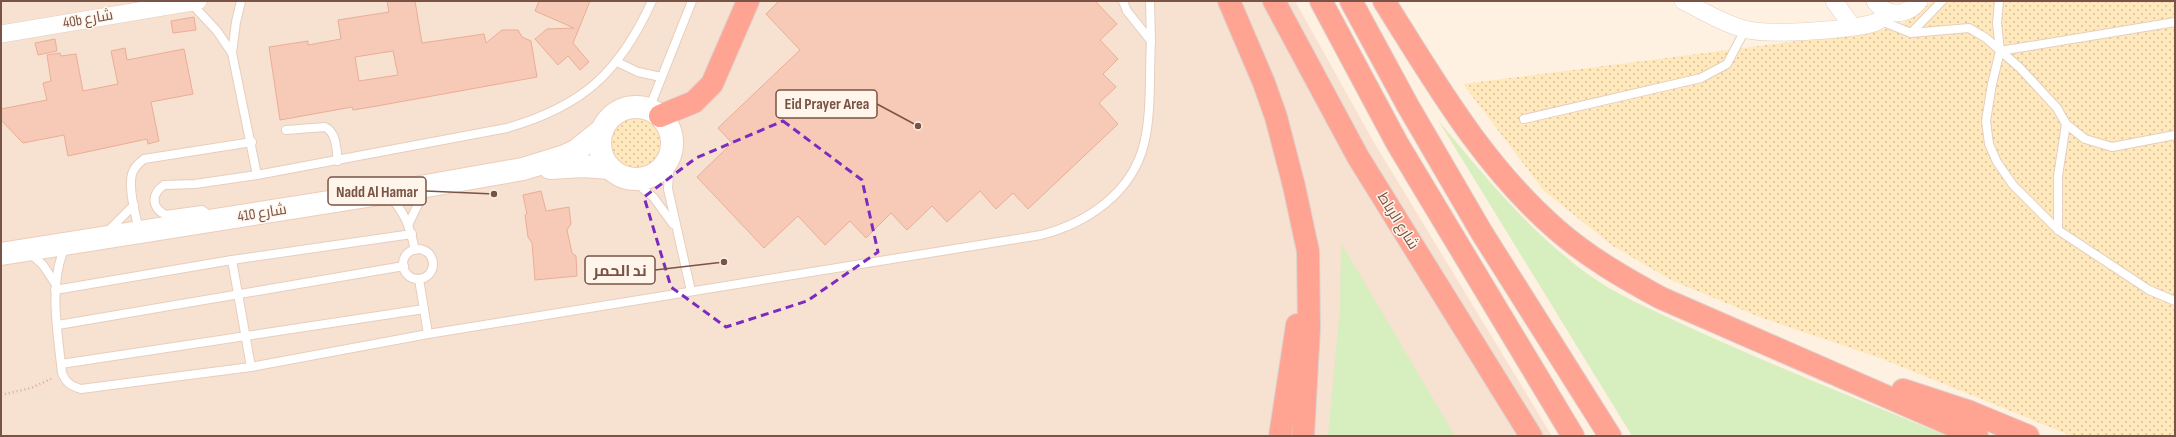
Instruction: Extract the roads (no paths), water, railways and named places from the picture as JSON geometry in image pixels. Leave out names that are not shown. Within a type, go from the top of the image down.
[{"type":"highway","points":[[654,112],[694,102],[712,84],[748,1]]},
{"type":"highway","points":[[1229,1],[1253,56],[1276,117],[1294,186],[1308,251],[1309,328],[1303,436]]},
{"type":"highway","name":"شارع الرباط","points":[[1274,1],[1358,157],[1531,436]]},
{"type":"highway","points":[[1321,1],[1397,143],[1573,436]]},
{"type":"highway","points":[[1351,1],[1408,106],[1482,233],[1610,436]]},
{"type":"highway","points":[[1384,1],[1446,100],[1474,139],[1518,192],[1557,230],[1590,256],[1624,278],[1661,298],[1977,436]]},
{"type":"highway","points":[[1280,436],[1308,251]]},
{"type":"highway","points":[[1767,345],[1970,412],[2028,436]]},
{"type":"street","points":[[1683,1],[1725,23],[1745,30],[1766,33],[1852,26],[1881,11],[1895,13],[1909,11],[1919,1]]},
{"type":"street","points":[[1834,1],[1852,26]]},
{"type":"street","name":"40b شارع","points":[[1,34],[134,6],[194,2]]},
{"type":"street","points":[[635,107],[654,112],[668,125],[672,136],[670,158],[663,168],[654,175],[644,179],[632,180],[620,176],[610,168],[602,157],[600,143],[603,129],[610,117],[622,110],[635,107]]},
{"type":"street","name":"شارع 410","points":[[1,254],[386,193],[523,169],[565,156],[577,150],[603,129]]},
{"type":"street","name":"شارع 410","points":[[523,169],[583,166],[610,168]]},
{"type":"lane","points":[[241,1],[236,22],[232,53],[252,142],[257,175]]},
{"type":"lane","points":[[654,112],[662,77],[692,1]]},
{"type":"lane","points":[[1123,1],[1127,11],[1151,41]]},
{"type":"lane","points":[[67,243],[59,263],[55,286],[61,364],[62,373],[66,381],[73,387],[81,389],[252,367],[428,334],[1041,235],[1062,230],[1081,221],[1098,210],[1118,192],[1133,170],[1144,145],[1147,118],[1151,41],[1150,1]]},
{"type":"lane","points":[[1911,33],[1942,1]]},
{"type":"lane","points":[[1999,1],[1997,23],[2000,51],[1992,84],[1986,121],[1989,144],[1997,162],[2013,185],[2058,230],[2149,290],[2175,302]]},
{"type":"lane","points":[[194,2],[232,53]]},
{"type":"lane","points":[[214,221],[210,214],[202,210],[166,215],[155,207],[155,194],[164,185],[195,184],[338,161],[507,128],[538,119],[567,105],[589,90],[617,62],[650,2]]},
{"type":"lane","points":[[1881,11],[1911,33],[1969,28],[1986,38],[2020,68],[2057,108],[2066,124],[2085,139],[2112,147],[2175,135]]},
{"type":"lane","points":[[2000,51],[2175,22]]},
{"type":"lane","points":[[1524,119],[1701,78],[1727,64],[1745,30]]},
{"type":"lane","points":[[617,62],[638,72],[662,77]]},
{"type":"lane","points":[[2058,230],[2058,176],[2066,124]]},
{"type":"lane","points":[[286,130],[325,127],[329,129],[333,133],[338,161]]},
{"type":"lane","points":[[140,232],[134,205],[132,174],[136,166],[144,159],[252,142]]},
{"type":"lane","points":[[670,158],[668,189],[690,291]]},
{"type":"lane","points":[[632,180],[654,198],[678,231]]},
{"type":"lane","points":[[409,224],[416,206],[427,186]]},
{"type":"lane","points":[[386,193],[400,207],[409,224],[415,250]]},
{"type":"lane","points":[[97,240],[116,224],[134,205]]},
{"type":"lane","points":[[55,286],[412,234]]},
{"type":"lane","points":[[27,250],[43,265],[55,286]]},
{"type":"lane","points":[[415,250],[426,252],[430,255],[433,266],[428,275],[419,279],[409,276],[404,266],[407,256],[415,250]]},
{"type":"lane","points":[[232,260],[252,367]]},
{"type":"lane","points":[[58,324],[404,266]]},
{"type":"lane","points":[[419,279],[428,334]]},
{"type":"lane","points":[[61,364],[424,309]]},
{"type":"place","name":"Eid Prayer Area","points":[[918,126]]},
{"type":"place","name":"Nadd Al Hamar","points":[[494,194]]},
{"type":"place","name":"ند الحمر","points":[[724,262]]}]
